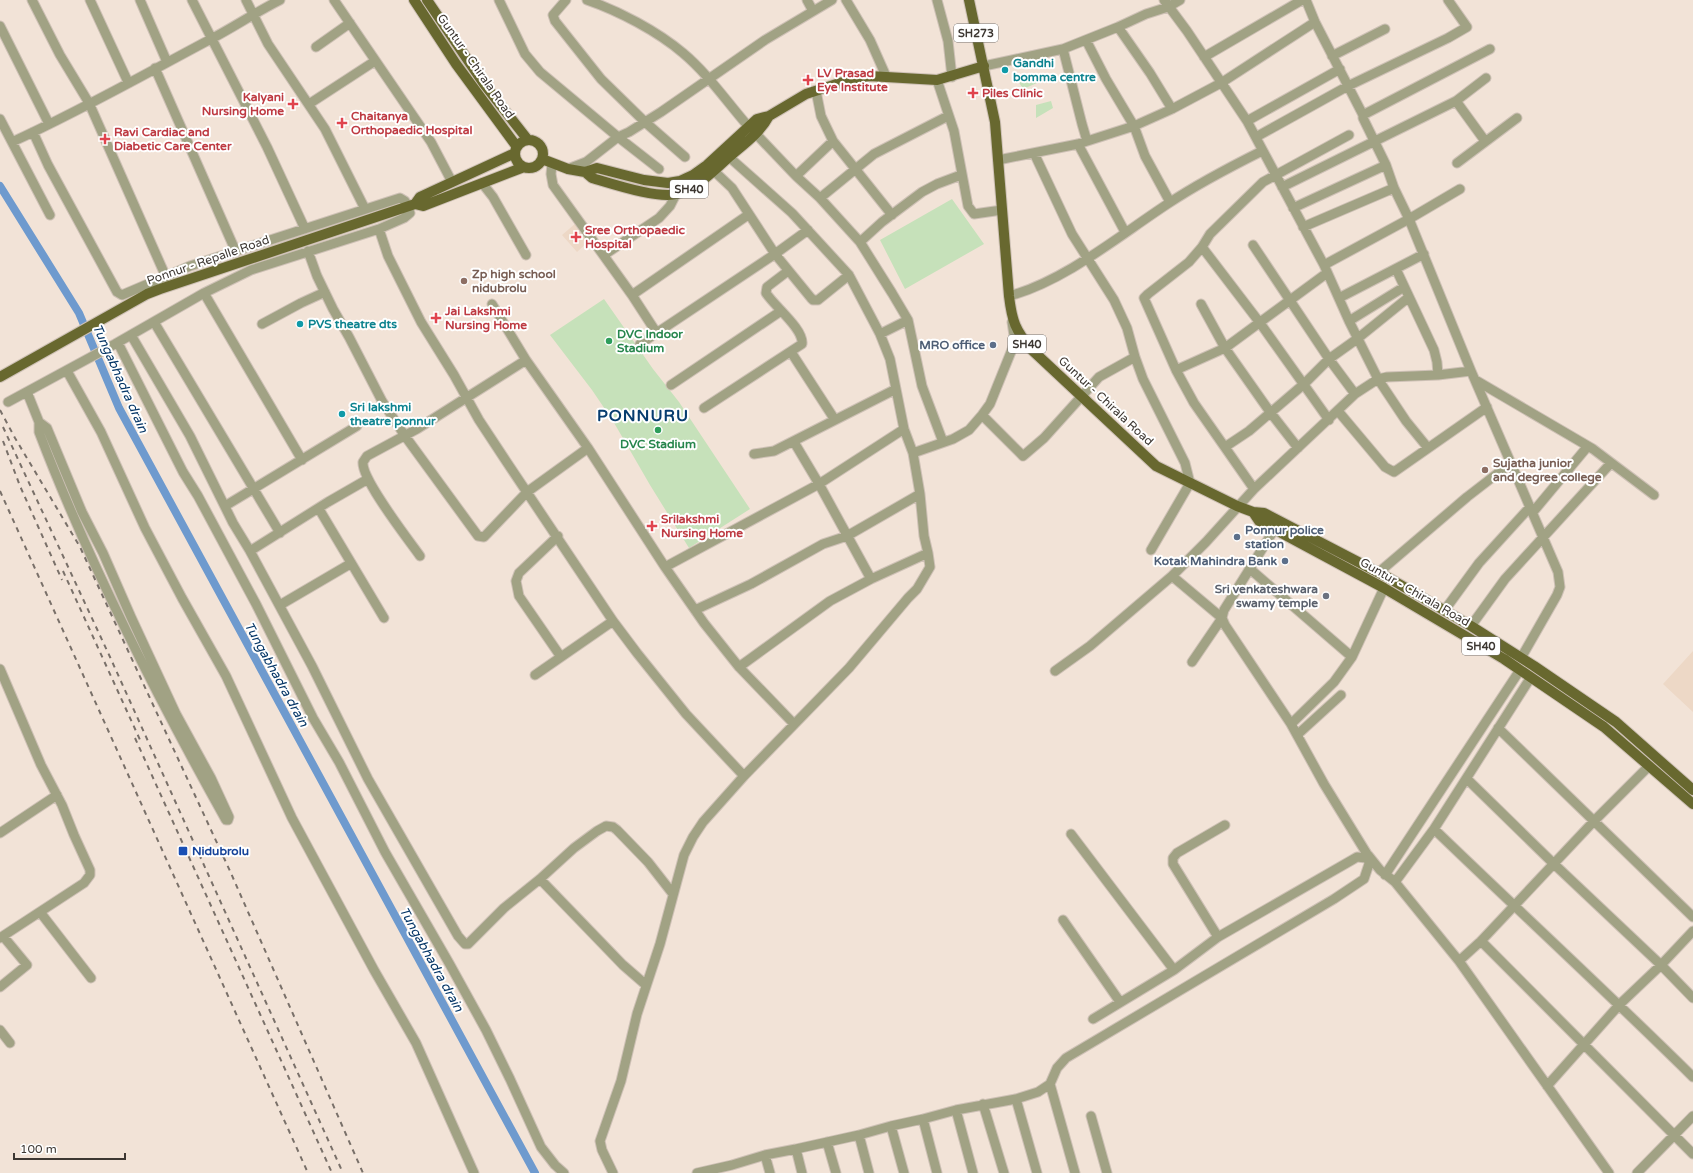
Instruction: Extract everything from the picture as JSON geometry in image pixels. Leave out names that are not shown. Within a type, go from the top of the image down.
[{"type":"main road","name":"Guntur - Chirala Road","points":[[414,0],[456,64],[516,150]]},
{"type":"main road","name":"Guntur - Chirala Road","points":[[427,0],[484,84],[528,140]]},
{"type":"main road","name":"Guntur - Chirala Road","points":[[969,0],[995,122],[1012,320],[1020,336],[1032,350],[1156,466],[1237,506],[1253,512],[1264,513],[1378,573],[1471,626],[1616,722],[1693,790]]},
{"type":"main road","name":"SH40","points":[[542,159],[568,169],[585,172],[597,168],[644,180],[668,183],[680,181],[693,175],[707,165],[757,119],[770,116],[806,94],[849,80],[870,76],[886,76],[900,79],[938,80],[952,77],[984,66]]},
{"type":"main road","name":"SH40","points":[[585,172],[592,178],[658,195],[676,194],[688,190],[714,171],[764,127],[770,116]]},
{"type":"main road","points":[[528,140],[535,141],[543,152],[542,159],[534,167],[524,167],[518,163],[516,150],[522,142],[528,140]]},
{"type":"main road","name":"Ponnur - Repalle Road","points":[[407,207],[420,197],[516,150]]},
{"type":"main road","name":"Ponnur - Repalle Road","points":[[0,377],[147,294],[407,207],[423,206],[524,167]]},
{"type":"main road","name":"Guntur - Chirala Road","points":[[1253,512],[1259,521],[1274,530],[1384,588],[1531,677],[1604,727],[1693,804]]},
{"type":"street","points":[[32,0],[60,55],[89,103],[166,277]]},
{"type":"street","points":[[90,0],[128,82]]},
{"type":"street","points":[[140,0],[167,62]]},
{"type":"street","points":[[192,0],[267,147],[305,229]]},
{"type":"street","points":[[246,0],[268,44],[309,104],[324,129],[365,209]]},
{"type":"street","points":[[12,142],[167,62],[280,0]]},
{"type":"street","points":[[334,0],[431,142],[452,182]]},
{"type":"street","points":[[499,0],[525,54],[540,72],[659,169]]},
{"type":"street","points":[[566,0],[553,15],[555,21],[592,68],[645,122],[684,157]]},
{"type":"street","points":[[587,0],[601,2],[669,42],[684,54],[708,79],[748,126]]},
{"type":"street","points":[[807,0],[813,11]]},
{"type":"street","points":[[568,169],[586,162],[618,137],[645,122],[771,36],[832,0]]},
{"type":"street","points":[[846,0],[870,40],[886,76]]},
{"type":"street","points":[[936,0],[948,41],[952,77]]},
{"type":"street","points":[[984,66],[1063,49],[1118,28],[1166,3],[1180,0]]},
{"type":"street","points":[[1204,57],[1305,1],[1316,0]]},
{"type":"street","points":[[1256,138],[1264,132],[1348,86],[1448,38],[1467,27],[1448,0]]},
{"type":"street","points":[[1305,1],[1363,114],[1363,118],[1386,165],[1394,188],[1424,254],[1471,372],[1477,381],[1558,572],[1560,587],[1521,658]]},
{"type":"street","points":[[1166,3],[1247,121],[1325,269],[1357,339],[1378,379],[1406,421],[1428,448]]},
{"type":"street","points":[[998,160],[1078,144],[1134,126],[1172,109],[1221,83],[1315,22]]},
{"type":"street","points":[[316,47],[350,23]]},
{"type":"street","points":[[0,26],[49,124]]},
{"type":"street","points":[[1118,28],[1150,73],[1172,109]]},
{"type":"street","points":[[1332,56],[1385,29]]},
{"type":"street","points":[[1086,40],[1134,126],[1145,156],[1170,202]]},
{"type":"street","points":[[1063,49],[1087,141]]},
{"type":"street","points":[[1363,114],[1490,49]]},
{"type":"street","points":[[309,104],[375,61]]},
{"type":"street","points":[[155,68],[236,252]]},
{"type":"street","points":[[1247,121],[1340,69]]},
{"type":"street","points":[[1282,187],[1456,101],[1486,78]]},
{"type":"street","points":[[938,80],[948,116],[954,131],[968,206],[974,214],[1002,210]]},
{"type":"street","points":[[816,91],[821,116],[833,141],[892,215]]},
{"type":"street","points":[[1456,101],[1485,141]]},
{"type":"street","points":[[820,198],[874,154],[948,116]]},
{"type":"street","points":[[1457,163],[1517,118]]},
{"type":"street","points":[[0,119],[50,216]]},
{"type":"street","points":[[8,402],[116,344],[204,293],[251,270],[379,229],[408,216],[410,213],[403,199],[400,198],[190,266],[122,295],[117,292],[48,165],[33,132]]},
{"type":"street","points":[[756,134],[796,176],[820,198],[860,242],[908,320],[922,386],[943,442]]},
{"type":"street","points":[[1254,489],[1194,402],[1176,370],[1144,298],[1189,262],[1202,247],[1210,234],[1263,182],[1275,174],[1349,135]]},
{"type":"street","points":[[796,176],[833,141]]},
{"type":"street","points":[[1078,144],[1125,232]]},
{"type":"street","points":[[1009,296],[1027,291],[1086,259],[1170,202],[1224,170],[1262,151]]},
{"type":"street","points":[[1034,153],[1072,234],[1086,259],[1114,300],[1127,328],[1143,379],[1185,463],[1190,483],[1151,550]]},
{"type":"street","points":[[611,1172],[600,1141],[621,1081],[629,1042],[660,944],[684,855],[693,837],[703,822],[744,776],[827,692],[917,589],[930,567],[923,528],[920,494],[913,452],[904,430],[890,359],[880,334],[849,275],[792,212],[729,158]]},
{"type":"street","points":[[552,164],[551,174],[553,185],[604,255],[656,332]]},
{"type":"street","points":[[1293,208],[1386,165]]},
{"type":"street","points":[[714,171],[732,188],[748,215],[775,254],[811,298],[816,300],[849,275]]},
{"type":"street","points":[[860,242],[922,192],[937,184],[961,175]]},
{"type":"street","points":[[482,183],[493,197],[526,255]]},
{"type":"street","points":[[1303,227],[1394,188]]},
{"type":"street","points":[[1176,370],[1225,348],[1290,300],[1325,269],[1460,189]]},
{"type":"street","points":[[604,255],[659,218],[670,206],[676,194]]},
{"type":"street","points":[[632,295],[748,215]]},
{"type":"street","points":[[379,229],[388,256],[421,322],[479,420],[527,492],[637,653],[686,714],[744,776]]},
{"type":"street","points":[[640,344],[775,254],[808,230]]},
{"type":"street","points":[[1253,245],[1329,359],[1355,394]]},
{"type":"street","points":[[1202,247],[1260,323],[1329,420]]},
{"type":"street","points":[[308,251],[325,292],[382,401],[405,436],[478,536],[484,537],[527,492],[588,448]]},
{"type":"street","points":[[1339,298],[1424,254]]},
{"type":"street","points":[[1396,269],[1434,350],[1438,375]]},
{"type":"street","points":[[704,408],[802,344],[803,340],[797,330],[767,295],[766,290],[788,271]]},
{"type":"street","points":[[1349,321],[1404,287]]},
{"type":"street","points":[[262,324],[325,292]]},
{"type":"street","points":[[204,293],[302,460]]},
{"type":"street","points":[[1224,447],[1248,431],[1304,384],[1329,359],[1357,339],[1409,297]]},
{"type":"street","points":[[492,304],[526,360],[588,448],[665,567],[695,610],[739,667],[794,724]]},
{"type":"street","points":[[1201,304],[1225,348],[1270,412],[1298,448]]},
{"type":"street","points":[[671,385],[780,311]]},
{"type":"street","points":[[880,334],[908,320]]},
{"type":"street","points":[[913,452],[953,439],[969,430],[982,415],[990,404],[1015,342],[1012,320]]},
{"type":"street","points":[[154,322],[280,533]]},
{"type":"street","points":[[131,335],[190,436],[225,506],[312,666],[368,780],[462,942],[464,944],[468,944],[504,908],[540,879],[574,848],[596,831],[606,826],[613,827],[648,862],[673,894]]},
{"type":"street","points":[[116,344],[183,472],[241,574],[309,711],[339,762],[395,870],[450,963],[486,1030],[541,1147],[555,1165],[564,1173]]},
{"type":"street","points":[[790,352],[834,420]]},
{"type":"street","points":[[982,415],[1023,456],[1044,438],[1099,377],[1135,356]]},
{"type":"street","points":[[420,556],[368,479],[362,466],[365,459],[467,398],[526,360]]},
{"type":"street","points":[[67,370],[101,432],[145,528],[226,676],[296,825],[374,970],[416,1043],[474,1173]]},
{"type":"street","points":[[1055,671],[1090,646],[1172,576],[1206,542],[1254,489],[1355,394],[1378,379],[1387,377],[1471,372]]},
{"type":"street","points":[[1477,381],[1588,446],[1654,495]]},
{"type":"street","points":[[754,454],[774,451],[794,442],[896,389]]},
{"type":"street","points":[[27,392],[39,422],[39,432],[62,491],[90,551],[122,610],[175,720],[226,820],[228,820],[229,818],[211,778],[175,720]]},
{"type":"street","points":[[1338,411],[1389,471],[1397,471],[1487,407]]},
{"type":"street","points":[[39,422],[47,428],[82,512],[100,548],[122,610]]},
{"type":"street","points":[[225,506],[252,488],[358,426]]},
{"type":"street","points":[[665,567],[819,484],[904,430]]},
{"type":"street","points":[[794,442],[819,484],[871,579]]},
{"type":"street","points":[[1444,611],[1479,563],[1531,509],[1588,446]]},
{"type":"street","points":[[1378,573],[1468,497],[1511,463]]},
{"type":"street","points":[[1471,626],[1505,580],[1542,537],[1611,463]]},
{"type":"street","points":[[250,551],[328,502],[368,479]]},
{"type":"street","points":[[62,491],[71,487]]},
{"type":"street","points":[[695,610],[751,584],[822,544],[847,536],[920,494]]},
{"type":"street","points":[[319,509],[350,564],[384,618]]},
{"type":"street","points":[[1192,662],[1222,618],[1224,610],[1274,530]]},
{"type":"street","points":[[558,536],[519,573],[516,581],[519,596],[561,657]]},
{"type":"street","points":[[90,551],[100,548]]},
{"type":"street","points":[[739,667],[830,601],[871,579],[928,553]]},
{"type":"street","points":[[280,605],[350,564]]},
{"type":"street","points":[[1250,569],[1352,657]]},
{"type":"street","points":[[702,1172],[733,1169],[765,1154],[796,1150],[859,1136],[891,1126],[956,1110],[1016,1099],[1038,1092],[1050,1084],[1057,1068],[1066,1058],[1334,898],[1364,878],[1367,862],[1291,724],[1225,625],[1222,618],[1172,576]]},
{"type":"street","points":[[1291,724],[1334,682],[1352,657],[1384,588]]},
{"type":"street","points":[[535,675],[614,621]]},
{"type":"street","points":[[0,669],[3,686],[57,795],[90,870],[90,875],[84,883],[1,937],[27,965],[0,987]]},
{"type":"street","points":[[1385,875],[1520,670]]},
{"type":"street","points":[[1395,882],[1434,829],[1531,677]]},
{"type":"street","points":[[1297,735],[1341,696]]},
{"type":"street","points":[[1498,728],[1693,917]]},
{"type":"street","points":[[1456,766],[1554,864],[1661,965],[1693,998]]},
{"type":"street","points":[[1459,961],[1481,941],[1594,821],[1649,766]]},
{"type":"street","points":[[0,833],[57,795]]},
{"type":"street","points":[[1218,937],[1173,864],[1173,858],[1177,853],[1225,825]]},
{"type":"street","points":[[1434,829],[1514,906],[1620,1004],[1693,1077]]},
{"type":"street","points":[[1071,834],[1174,970]]},
{"type":"street","points":[[1093,1019],[1174,970],[1218,937],[1357,858],[1367,862],[1395,882],[1459,961],[1609,1173]]},
{"type":"street","points":[[540,879],[617,960],[646,985]]},
{"type":"street","points":[[40,912],[91,978]]},
{"type":"street","points":[[1063,920],[1120,1002]]},
{"type":"street","points":[[1546,1086],[1620,1004],[1661,965],[1693,931]]},
{"type":"street","points":[[1481,941],[1693,1154]]},
{"type":"street","points":[[0,1030],[10,1043]]},
{"type":"street","points":[[1050,1084],[1075,1173]]},
{"type":"street","points":[[1016,1099],[1037,1173]]},
{"type":"street","points":[[983,1104],[1004,1173]]},
{"type":"street","points":[[956,1110],[973,1173]]},
{"type":"street","points":[[1091,1116],[1107,1173]]},
{"type":"street","points":[[1637,1173],[1693,1116]]},
{"type":"street","points":[[923,1119],[938,1173]]},
{"type":"street","points":[[891,1126],[904,1173]]},
{"type":"street","points":[[859,1136],[869,1173]]},
{"type":"street","points":[[827,1142],[836,1173]]},
{"type":"street","points":[[796,1150],[802,1173]]},
{"type":"street","points":[[765,1154],[770,1173]]},
{"type":"shaded area","name":"Sree Orthopaedic Hospital","points":[[576,223],[590,240],[577,252],[562,235]]},
{"type":"shaded area","points":[[1693,651],[1693,712],[1663,684]]},
{"type":"green space","points":[[1035,75],[1037,83],[1023,89],[1017,79]]},
{"type":"green space","points":[[1051,101],[1053,108],[1036,118],[1036,105]]},
{"type":"green space","points":[[952,199],[984,244],[905,289],[880,240]]},
{"type":"green space","name":"DVC Stadium","points":[[604,299],[653,369],[679,402],[750,509],[689,548],[613,421],[592,390],[550,335]]},
{"type":"waterway","name":"Tungabhadra drain","points":[[0,186],[79,313],[119,408],[535,1173]]},
{"type":"railway","points":[[0,410],[80,547],[230,871],[363,1173]]},
{"type":"railway","points":[[3,427],[110,657],[343,1173]]},
{"type":"railway","points":[[3,441],[20,486],[62,580]]},
{"type":"railway","points":[[0,491],[308,1173]]},
{"type":"railway","points":[[63,571],[141,742]]},
{"type":"railway","points":[[135,738],[332,1173]]},
{"type":"place","name":"Gandhi bomma centre","points":[[1005,70]]},
{"type":"place","name":"LV Prasad Eye Institute","points":[[808,80]]},
{"type":"place","name":"Piles Clinic","points":[[973,93]]},
{"type":"place","name":"Kalyani Nursing Home","points":[[293,104]]},
{"type":"place","name":"Chaitanya Orthopaedic Hospital","points":[[342,123]]},
{"type":"place","name":"Ravi Cardiac and Diabetic Care Center","points":[[105,139]]},
{"type":"place","name":"Sree Orthopaedic Hospital","points":[[576,237]]},
{"type":"place","name":"Zp high school nidubrolu","points":[[464,281]]},
{"type":"place","name":"Jai Lakshmi Nursing Home","points":[[436,318]]},
{"type":"place","name":"PVS theatre dts","points":[[300,324]]},
{"type":"place","name":"DVC Indoor Stadium","points":[[609,341]]},
{"type":"place","name":"MRO office","points":[[993,345]]},
{"type":"place","name":"Sri lakshmi theatre ponnur","points":[[342,414]]},
{"type":"place","name":"DVC Stadium","points":[[658,430]]},
{"type":"place","name":"Sujatha junior and degree college","points":[[1485,470]]},
{"type":"place","name":"Srilakshmi Nursing Home","points":[[652,526]]},
{"type":"place","name":"Ponnur police station","points":[[1237,537]]},
{"type":"place","name":"Kotak Mahindra Bank","points":[[1285,561]]},
{"type":"place","name":"Sri venkateshwara swamy temple","points":[[1326,596]]},
{"type":"place","name":"Nidubrolu","points":[[183,851]]},
{"type":"district","name":"PONNURU","points":[[643,415]]}]
